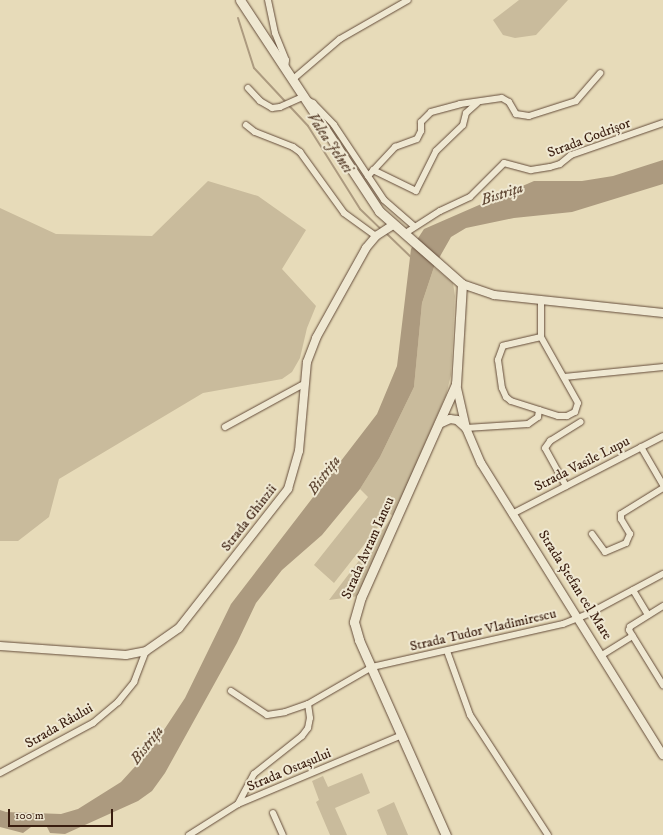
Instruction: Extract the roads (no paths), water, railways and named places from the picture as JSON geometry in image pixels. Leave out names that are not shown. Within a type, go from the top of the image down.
[{"type":"main road","points":[[240,0],[357,182],[391,227],[404,234],[462,284]]},
{"type":"main road","name":"Strada Ștefan cel Mare","points":[[456,384],[462,284]]},
{"type":"main road","name":"Strada Avram Iancu","points":[[446,835],[372,667],[358,640],[354,622],[356,611],[456,384]]},
{"type":"street","points":[[268,0],[275,33],[286,60],[285,69]]},
{"type":"street","points":[[292,80],[340,39],[408,0]]},
{"type":"street","points":[[368,176],[395,147],[417,139],[421,131],[421,122],[431,112],[460,104],[476,103],[502,98],[509,102],[516,114],[529,116],[576,101],[600,73]]},
{"type":"street","points":[[248,88],[266,106],[280,107],[302,97],[313,103],[334,125],[368,176],[392,208],[414,226]]},
{"type":"street","points":[[373,170],[416,191],[436,151],[463,126],[466,113],[476,103]]},
{"type":"street","name":"Strada Codrișor","points":[[404,234],[414,226],[470,197],[504,163],[531,170],[550,167],[560,164],[571,155],[663,123]]},
{"type":"street","points":[[246,125],[255,132],[293,147],[300,152],[344,213],[378,235]]},
{"type":"street","name":"Strada Ghinzii","points":[[0,646],[126,655],[146,651],[179,628],[288,489],[299,451],[307,362],[316,338],[366,248],[378,235],[391,227]]},
{"type":"street","points":[[462,284],[494,295],[663,313]]},
{"type":"street","points":[[541,300],[541,337],[578,403],[575,412],[566,416],[558,416],[539,410],[506,397],[498,360],[503,346],[541,337]]},
{"type":"street","points":[[564,377],[663,367]]},
{"type":"street","points":[[225,427],[304,384]]},
{"type":"street","name":"Strada Ștefan cel Mare","points":[[456,384],[466,428],[481,463],[663,755]]},
{"type":"street","points":[[439,424],[450,419],[456,420],[466,428],[528,424],[538,417],[539,410]]},
{"type":"street","points":[[566,486],[545,448],[550,441],[581,422]]},
{"type":"street","name":"Strada Vasile Lupu","points":[[512,514],[663,436]]},
{"type":"street","points":[[641,447],[663,485]]},
{"type":"street","points":[[592,534],[605,552],[626,543],[630,534],[621,520],[621,514],[663,488]]},
{"type":"street","name":"Strada Tudor Vladimirescu","points":[[230,691],[267,715],[308,704],[372,667],[447,651],[578,618],[663,574]]},
{"type":"street","points":[[633,590],[648,615]]},
{"type":"street","points":[[663,606],[630,626],[632,636],[663,685]]},
{"type":"street","points":[[602,655],[632,636]]},
{"type":"street","name":"Strada Râului","points":[[0,773],[93,723],[118,702],[134,682],[146,651]]},
{"type":"street","points":[[447,651],[470,715],[548,835]]},
{"type":"street","points":[[238,804],[254,774],[302,736],[308,728],[310,718],[308,704]]},
{"type":"street","name":"Strada Ostașului","points":[[189,835],[238,804],[402,735]]},
{"type":"street","points":[[273,813],[283,835]]},
{"type":"waterway","name":"Valea Jelnei","points":[[238,18],[254,68],[308,126],[360,209],[381,229]]},
{"type":"waterway","name":"Valea Jelnei","points":[[386,233],[412,258]]},
{"type":"water label","name":"Bistrița","points":[[502,194]]},
{"type":"water label","name":"Bistrița","points":[[324,475]]},
{"type":"water label","name":"Bistrița","points":[[147,745]]}]
